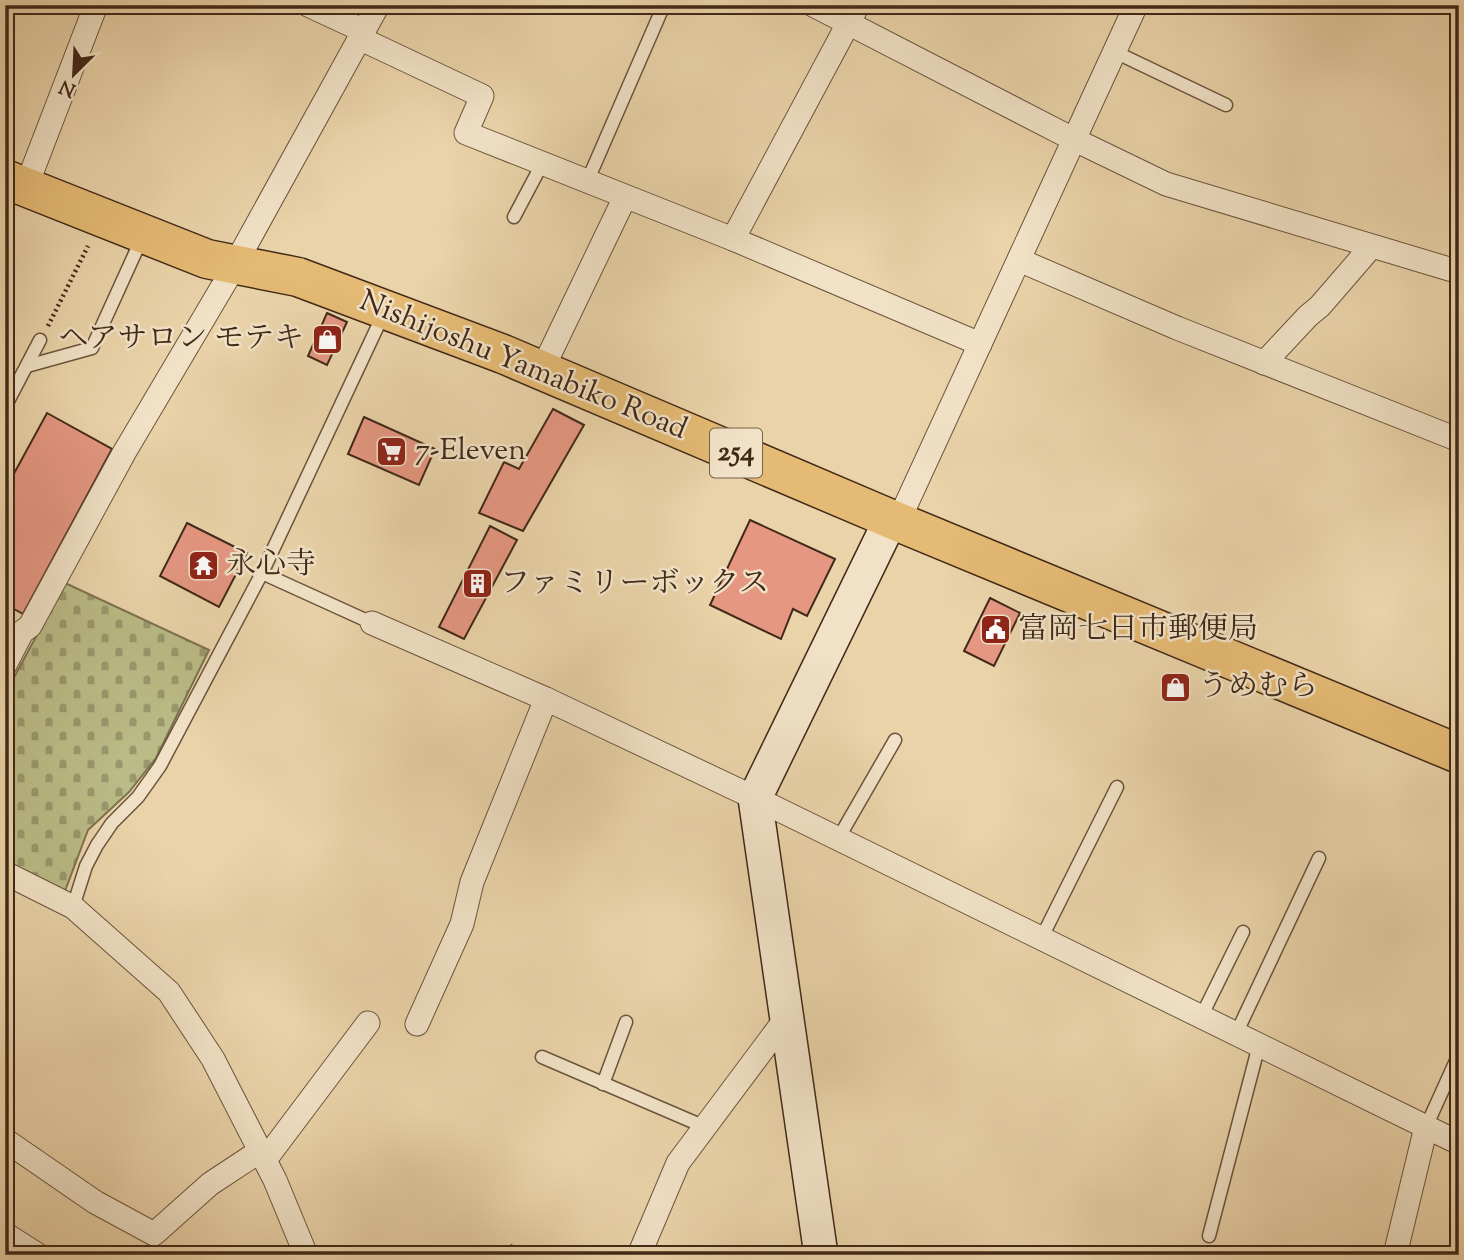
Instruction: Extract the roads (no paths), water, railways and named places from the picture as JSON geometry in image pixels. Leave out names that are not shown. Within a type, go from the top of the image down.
[{"type":"highway","name":"Nishijoshu Yamabiko Road","points":[[16,183],[207,259],[295,276],[542,370],[894,521],[1459,754]]},
{"type":"street","points":[[16,183],[96,5]]},
{"type":"street","points":[[308,5],[482,96],[466,133],[733,239],[980,344]]},
{"type":"street","points":[[5,665],[22,632],[30,626],[124,453],[235,263],[379,5]]},
{"type":"street","points":[[813,5],[853,15],[1073,139],[1166,184],[1459,272]]},
{"type":"street","points":[[821,1255],[755,798],[980,344],[1136,5]]},
{"type":"street","points":[[733,239],[853,15]]},
{"type":"street","points":[[542,370],[625,197]]},
{"type":"street","points":[[1264,363],[1320,306],[1371,247]]},
{"type":"street","points":[[1019,260],[1264,363],[1459,440]]},
{"type":"street","points":[[372,623],[546,699],[755,798],[1459,1143]]},
{"type":"street","points":[[417,1024],[462,924],[472,883],[546,699]]},
{"type":"street","points":[[5,873],[73,907],[169,992],[213,1059],[262,1156],[306,1255]]},
{"type":"street","points":[[639,1255],[678,1163],[787,1017]]},
{"type":"street","points":[[5,1140],[95,1202],[154,1234],[209,1184],[262,1156],[368,1023]]},
{"type":"street","points":[[1395,1255],[1426,1127]]},
{"type":"street","points":[[5,1234],[38,1255]]},
{"type":"lane","points":[[587,182],[663,7]]},
{"type":"lane","points":[[1115,52],[1226,105]]},
{"type":"lane","points":[[514,217],[541,164]]},
{"type":"lane","points":[[27,366],[92,348],[144,234]]},
{"type":"lane","points":[[73,907],[86,866],[97,845],[112,823],[138,797],[160,766],[262,573],[386,309]]},
{"type":"lane","points":[[5,407],[40,340]]},
{"type":"lane","points":[[262,573],[372,623]]},
{"type":"lane","points":[[838,839],[895,740]]},
{"type":"lane","points":[[1041,939],[1117,787]]},
{"type":"lane","points":[[1236,1034],[1319,858]]},
{"type":"lane","points":[[1201,1017],[1243,932]]},
{"type":"lane","points":[[603,1084],[626,1022]]},
{"type":"lane","points":[[1209,1236],[1259,1045]]},
{"type":"lane","points":[[1426,1127],[1459,1054]]},
{"type":"lane","points":[[542,1058],[705,1127]]},
{"type":"place","name":"ヘアサロン モテキ","points":[[327,339]]},
{"type":"place","name":"7-Eleven","points":[[392,451]]},
{"type":"place","name":"永心寺","points":[[203,565]]},
{"type":"place","name":"ファミリーボックス","points":[[477,584]]},
{"type":"place","name":"富岡七日市郵便局","points":[[995,630]]},
{"type":"place","name":"うめむら","points":[[1175,687]]}]
